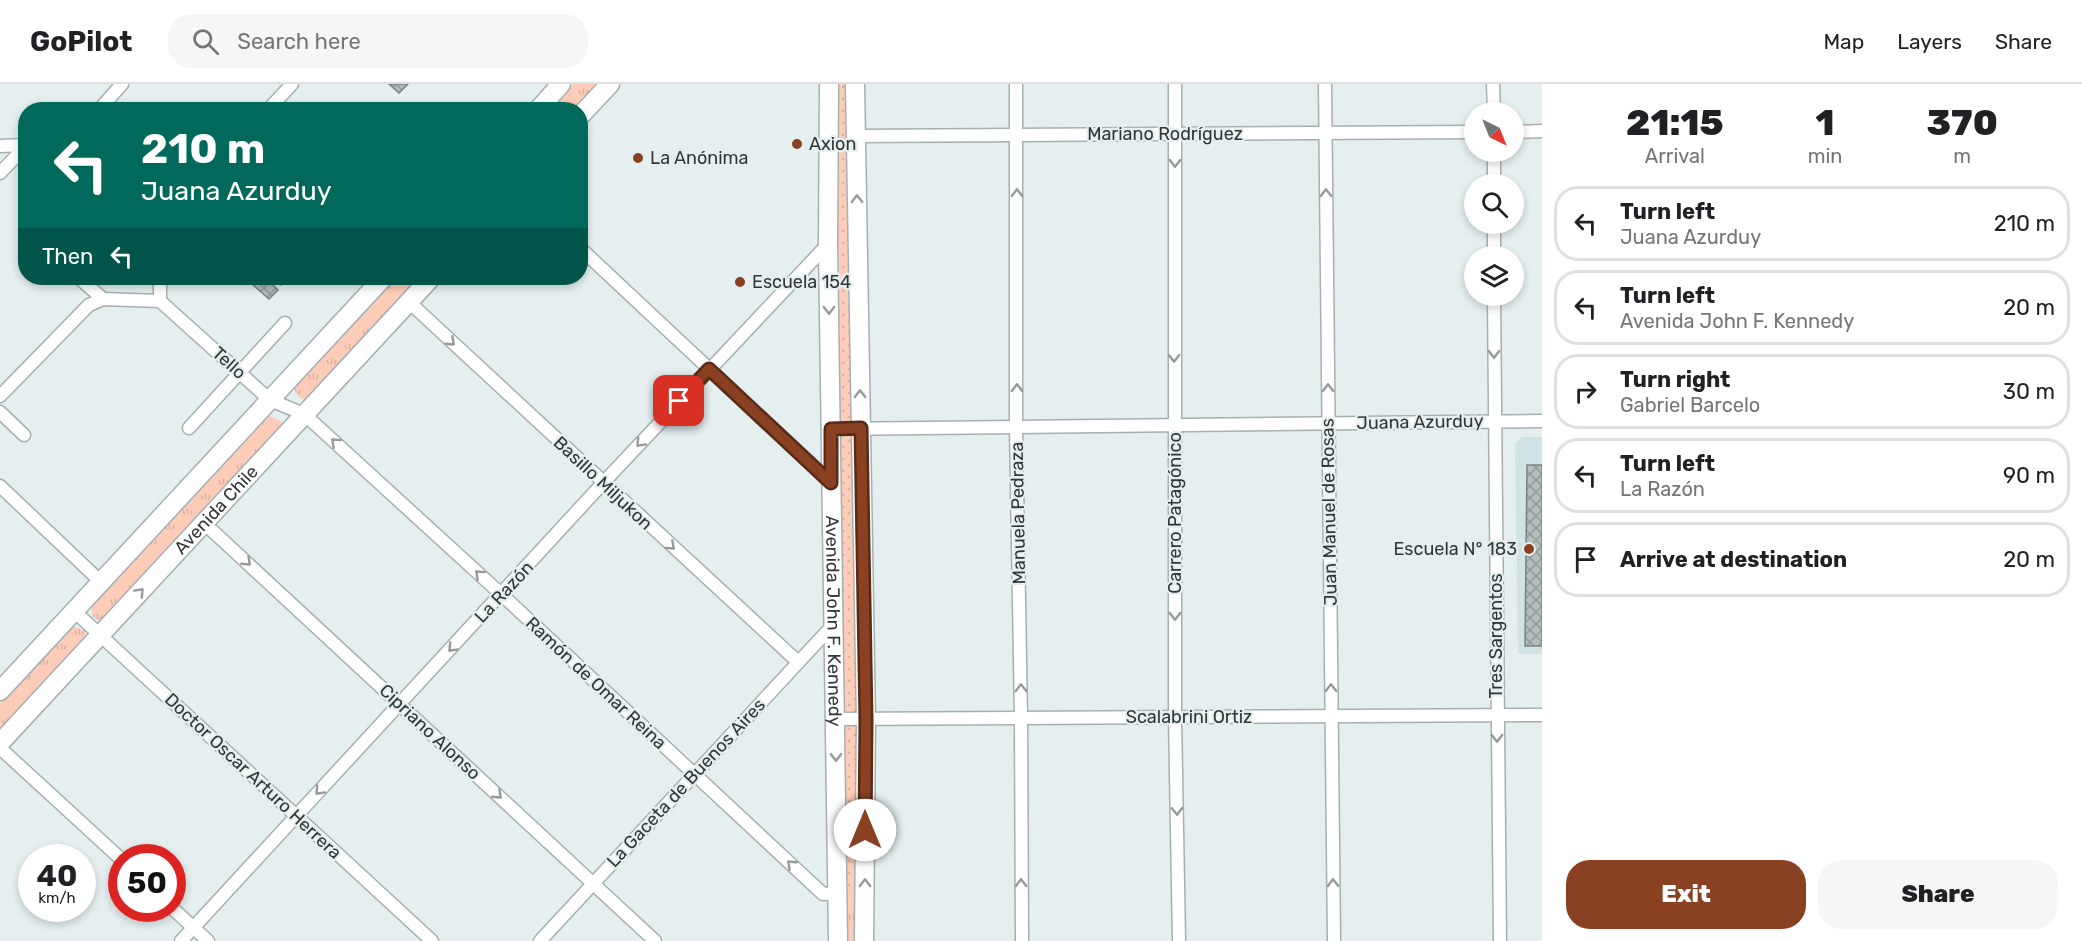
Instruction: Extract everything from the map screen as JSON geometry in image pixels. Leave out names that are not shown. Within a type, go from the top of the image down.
[{"type":"main road","points":[[545,102],[561,84]]},
{"type":"main road","points":[[588,107],[610,84]]},
{"type":"main road","name":"Avenida John F. Kennedy","points":[[829,84],[828,244],[838,941]]},
{"type":"main road","name":"Avenida John F. Kennedy","points":[[855,84],[866,720],[864,941]]},
{"type":"main road","name":"Avenida Chile","points":[[0,691],[376,285]]},
{"type":"main road","name":"Avenida Chile","points":[[0,743],[425,285]]},
{"type":"street","points":[[106,102],[122,84]]},
{"type":"street","points":[[275,102],[292,84]]},
{"type":"street","name":"Manuela Pedraza","points":[[1016,84],[1022,941]]},
{"type":"street","name":"Carrero Patagónico","points":[[1175,84],[1175,717],[1179,941]]},
{"type":"street","name":"Juan Manuel de Rosas","points":[[1325,84],[1334,941]]},
{"type":"street","points":[[1493,84],[1494,102]]},
{"type":"street","points":[[1524,132],[1542,131]]},
{"type":"street","name":"Mariano Rodríguez","points":[[856,136],[1464,132]]},
{"type":"street","points":[[0,146],[18,146]]},
{"type":"street","points":[[0,173],[18,154]]},
{"type":"street","name":"La Razón","points":[[181,941],[603,483],[828,244]]},
{"type":"street","points":[[588,256],[831,483]]},
{"type":"street","points":[[87,285],[103,299]]},
{"type":"street","points":[[0,396],[89,305],[103,299],[160,301],[160,285]]},
{"type":"street","name":"Tello","points":[[160,301],[270,400],[304,414]]},
{"type":"street","name":"Basillo Miljukon","points":[[409,302],[798,662]]},
{"type":"street","name":"Tres Sargentos","points":[[1494,306],[1496,716],[1500,941]]},
{"type":"street","points":[[189,428],[285,323]]},
{"type":"street","points":[[0,412],[24,435]]},
{"type":"street","name":"Ramón de Omar Reina","points":[[304,414],[823,894],[838,893]]},
{"type":"street","name":"Juana Azurduy","points":[[831,429],[1542,421]]},
{"type":"street","points":[[0,486],[101,582]]},
{"type":"street","name":"Cipriano Alonso","points":[[204,523],[655,941]]},
{"type":"street","name":"Doctor Oscar Arturo Herrera","points":[[74,611],[432,941]]},
{"type":"street","name":"La Gaceta de Buenos Aires","points":[[540,941],[833,625]]},
{"type":"street","name":"Scalabrini Ortiz","points":[[836,719],[1542,715]]},
{"type":"street","points":[[0,748],[108,847]]},
{"type":"street","points":[[186,920],[208,941]]},
{"type":"shaded area","name":"Escuela N° 183","points":[[1522,437],[1542,437],[1542,654],[1518,654],[1515,444]]},
{"type":"green space","points":[[574,84],[600,84],[583,102],[558,102]]},
{"type":"green space","points":[[829,84],[855,84],[864,941],[838,941]]},
{"type":"green space","points":[[389,285],[416,285],[310,400],[299,397],[294,387]]},
{"type":"green space","points":[[270,416],[281,421],[282,427],[103,621],[96,619],[92,612],[93,602],[263,418]]},
{"type":"green space","points":[[75,627],[85,631],[84,644],[4,729],[0,730],[0,703],[70,628]]},
{"type":"green space","points":[[856,892],[857,941],[845,941],[844,893]]},
{"type":"building","points":[[389,84],[408,84],[399,93]]},
{"type":"building","points":[[253,285],[273,285],[278,290],[269,299]]},
{"type":"building","points":[[1527,465],[1542,465],[1542,646],[1525,646]]},
{"type":"place","name":"Axion","points":[[797,144]]},
{"type":"place","name":"La Anónima","points":[[638,158]]},
{"type":"place","name":"Escuela 154","points":[[740,282]]},
{"type":"place","name":"Escuela N° 183","points":[[1529,549]]},
{"type":"route","points":[[679,401],[709,369],[831,483],[831,429],[861,428],[866,720],[865,830]]}]
